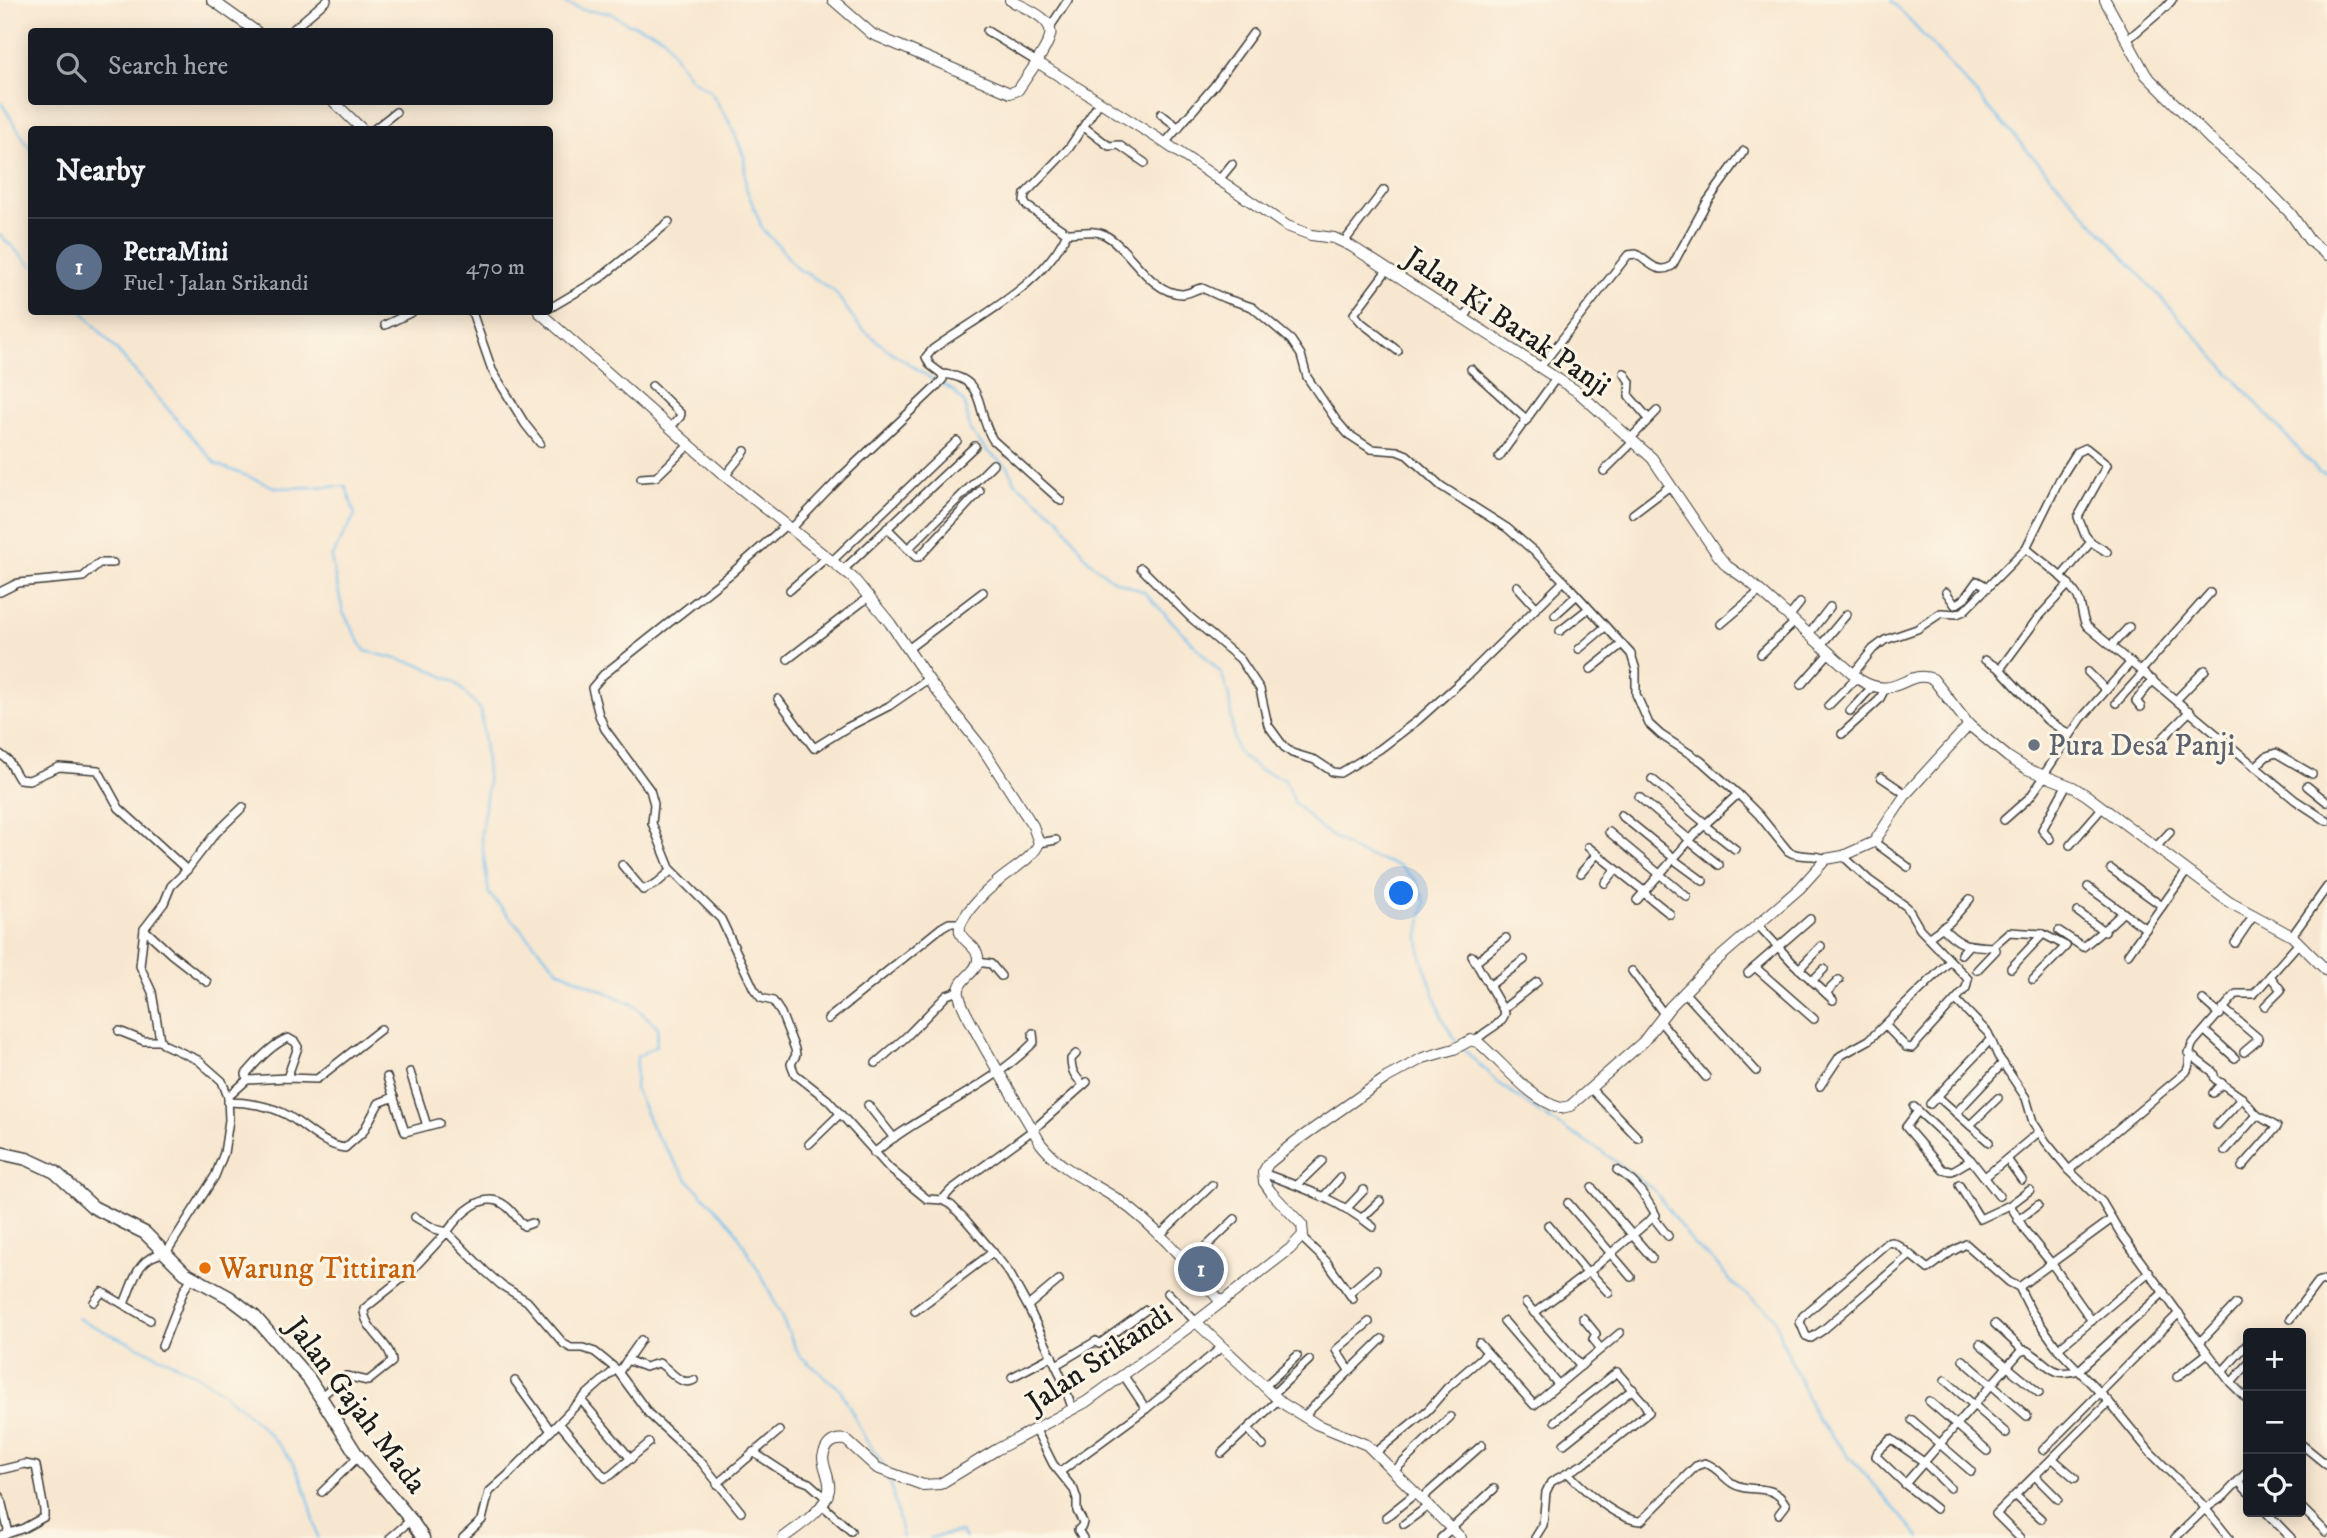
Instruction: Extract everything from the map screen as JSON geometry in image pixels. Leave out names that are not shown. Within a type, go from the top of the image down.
[{"type":"highway","name":"Jalan Gajah Mada","points":[[0,1153],[27,1159],[51,1169],[93,1206],[139,1229],[180,1269],[229,1297],[254,1316],[298,1365],[358,1457],[423,1538]]},
{"type":"street","points":[[212,0],[251,28]]},
{"type":"street","points":[[295,28],[327,0]]},
{"type":"street","points":[[832,0],[872,34],[1010,93],[1018,90],[1037,62],[1050,37],[1050,27],[1068,0]]},
{"type":"street","points":[[1010,0],[1045,20],[1050,27]]},
{"type":"street","points":[[2105,0],[2139,65],[2151,81],[2211,140],[2256,178],[2291,214],[2309,240],[2327,256]]},
{"type":"street","points":[[2127,40],[2172,0]]},
{"type":"street","points":[[987,31],[1037,62]]},
{"type":"street","points":[[1165,144],[1214,86],[1253,33]]},
{"type":"street","name":"Jalan Ki Barak Panji","points":[[1037,62],[1296,231],[1344,242],[1558,377],[1657,463],[1721,559],[1760,590],[1855,676],[1872,687],[1885,689],[1920,676],[1928,677],[1937,683],[1969,725],[2013,761],[2063,783],[2103,807],[2229,902],[2295,940],[2327,971]]},
{"type":"street","points":[[1100,103],[1062,156],[1027,190],[1024,201],[1034,213],[1067,233],[1105,235],[1153,281],[1170,291],[1182,294],[1202,288],[1224,298],[1242,302],[1262,314],[1298,349],[1307,377],[1342,429],[1371,449],[1397,451],[1407,455],[1441,486],[1512,533],[1538,554],[1634,660],[1636,694],[1649,724],[1701,761],[1738,794],[1788,851],[1795,855],[1816,855],[1826,859],[1843,856],[1874,842],[1906,794],[1969,725]]},
{"type":"street","points":[[337,105],[359,126]]},
{"type":"street","points":[[378,126],[396,112]]},
{"type":"street","points":[[1161,114],[1179,128]]},
{"type":"street","points":[[1084,127],[1109,146],[1119,145],[1145,163]]},
{"type":"street","points":[[1541,366],[1628,255],[1636,254],[1658,270],[1672,266],[1707,202],[1744,151]]},
{"type":"street","points":[[1218,181],[1232,164]]},
{"type":"street","points":[[1344,242],[1384,190]]},
{"type":"street","points":[[553,305],[599,279],[669,222]]},
{"type":"street","points":[[1061,501],[993,440],[985,422],[981,401],[972,386],[951,375],[942,376],[926,357],[1044,269],[1067,233]]},
{"type":"street","points":[[1387,270],[1354,314],[1398,351]]},
{"type":"street","points":[[1464,319],[1476,299],[1487,301]]},
{"type":"street","points":[[385,325],[406,315]]},
{"type":"street","points":[[473,315],[492,370],[540,443]]},
{"type":"street","points":[[547,315],[725,477],[843,570],[870,596],[970,731],[1033,826],[1039,843]]},
{"type":"street","points":[[1471,369],[1527,420]]},
{"type":"street","points":[[1623,373],[1630,382],[1629,396],[1648,419]]},
{"type":"street","points":[[942,376],[936,387],[789,527],[603,675],[592,688],[598,715],[605,729],[650,790],[654,804],[652,823],[671,870],[718,915],[754,989],[761,998],[773,1001],[779,1009],[795,1049],[796,1055],[790,1065],[795,1074],[828,1100],[874,1153],[927,1199],[942,1200],[951,1190],[1033,1130],[1086,1084],[1074,1075],[1071,1068],[1071,1059],[1076,1054]]},
{"type":"street","points":[[1499,457],[1558,377]]},
{"type":"street","points":[[652,386],[681,414],[670,428]]},
{"type":"street","points":[[1604,471],[1657,411]]},
{"type":"street","points":[[790,590],[829,559],[957,442]]},
{"type":"street","points":[[641,478],[656,477],[689,445]]},
{"type":"street","points":[[843,570],[975,446]]},
{"type":"street","points":[[1828,706],[1855,676],[1873,649],[1885,640],[1917,629],[1941,613],[1960,613],[2026,548],[2060,479],[2083,448],[2107,465],[2078,517],[2085,535],[2107,552]]},
{"type":"street","points":[[725,477],[745,451]]},
{"type":"street","points":[[908,549],[993,464]]},
{"type":"street","points":[[1633,514],[1670,486]]},
{"type":"street","points":[[887,528],[916,557],[921,556],[981,491]]},
{"type":"street","points":[[2062,577],[2091,542]]},
{"type":"street","points":[[2026,548],[2069,584],[2079,600],[2084,622],[2255,767],[2302,805],[2327,821]]},
{"type":"street","points":[[0,592],[18,583],[83,577],[99,563],[113,563]]},
{"type":"street","points":[[1141,568],[1190,617],[1240,659],[1260,689],[1268,724],[1284,747],[1292,753],[1321,762],[1337,773],[1350,769],[1418,720],[1564,581]]},
{"type":"street","points":[[1946,592],[1955,605],[1964,599],[1977,581],[1987,587]]},
{"type":"street","points":[[2000,669],[2037,619],[2069,584]]},
{"type":"street","points":[[1517,586],[1535,607]]},
{"type":"street","points":[[1721,624],[1760,590]]},
{"type":"street","points":[[908,649],[983,592]]},
{"type":"street","points":[[2116,703],[2210,593]]},
{"type":"street","points":[[788,659],[870,596]]},
{"type":"street","points":[[1555,615],[1576,596]]},
{"type":"street","points":[[1761,653],[1792,620],[1800,603]]},
{"type":"street","points":[[1810,635],[1830,607]]},
{"type":"street","points":[[1560,631],[1588,609]]},
{"type":"street","points":[[1821,645],[1847,614]]},
{"type":"street","points":[[2112,645],[2129,627]]},
{"type":"street","points":[[1579,649],[1605,628]]},
{"type":"street","points":[[1591,668],[1622,644]]},
{"type":"street","points":[[1801,685],[1830,652]]},
{"type":"street","points":[[1984,660],[2000,669],[2047,720],[2069,734]]},
{"type":"street","points":[[2004,820],[2031,797],[2069,734],[2131,662]]},
{"type":"street","points":[[2176,699],[2205,670]]},
{"type":"street","points":[[2088,672],[2106,690]]},
{"type":"street","points":[[778,699],[811,747],[816,748],[848,727],[889,706],[929,679]]},
{"type":"street","points":[[2141,707],[2136,701],[2153,680]]},
{"type":"street","points":[[1850,711],[1872,687]]},
{"type":"street","points":[[1842,734],[1879,700],[1885,689]]},
{"type":"street","points":[[2158,743],[2190,712]]},
{"type":"street","points":[[2255,767],[2267,756],[2276,753],[2312,774]]},
{"type":"street","points":[[0,754],[8,760],[22,781],[60,766],[98,770],[119,808],[187,870]]},
{"type":"street","points":[[2050,839],[2042,830],[2063,783],[2054,761]]},
{"type":"street","points":[[1881,777],[1906,794]]},
{"type":"street","points":[[1652,779],[1735,849]]},
{"type":"street","points":[[2307,786],[2327,803],[2319,814]]},
{"type":"street","points":[[1637,900],[1705,824],[1738,794]]},
{"type":"street","points":[[1639,797],[1718,865]]},
{"type":"street","points":[[161,1041],[153,994],[140,966],[144,929],[161,907],[171,886],[214,835],[243,807]]},
{"type":"street","points":[[2070,845],[2103,807]]},
{"type":"street","points":[[1621,815],[1703,881]]},
{"type":"street","points":[[1609,832],[1687,897]]},
{"type":"street","points":[[2156,847],[2170,832]]},
{"type":"street","points":[[978,962],[975,951],[960,932],[960,923],[977,901],[1032,853],[1039,843],[1056,840]]},
{"type":"street","points":[[1874,842],[1908,867]]},
{"type":"street","points":[[1588,847],[1670,914]]},
{"type":"street","points":[[1581,873],[1597,853]]},
{"type":"street","points":[[1843,856],[1907,907],[1920,929],[1968,982],[1956,1000],[1910,1049],[1885,1025]]},
{"type":"street","points":[[1472,1041],[1496,1057],[1518,1080],[1555,1107],[1570,1106],[1643,1042],[1684,992],[1800,888],[1826,859]]},
{"type":"street","points":[[622,865],[643,890],[657,883],[671,870]]},
{"type":"street","points":[[1605,883],[1616,869]]},
{"type":"street","points":[[2111,869],[2162,906]]},
{"type":"street","points":[[2128,954],[2187,871]]},
{"type":"street","points":[[2088,887],[2146,929]]},
{"type":"street","points":[[2069,1170],[2186,1072],[2191,1045],[2236,994],[2254,994],[2270,976],[2327,887]]},
{"type":"street","points":[[1929,937],[1970,899]]},
{"type":"street","points":[[2078,912],[2105,932]]},
{"type":"street","points":[[2059,931],[2083,947],[2105,932],[2123,912]]},
{"type":"street","points":[[2235,943],[2254,915]]},
{"type":"street","points":[[1748,973],[1810,919]]},
{"type":"street","points":[[828,1019],[942,927],[949,923],[960,923]]},
{"type":"street","points":[[1757,924],[1777,947],[1833,1000]]},
{"type":"street","points":[[1942,927],[1955,941],[1996,950],[1977,970]]},
{"type":"street","points":[[144,929],[206,982]]},
{"type":"street","points":[[1992,947],[2009,932],[2043,934],[2066,946],[2033,980]]},
{"type":"street","points":[[2011,968],[2043,934]]},
{"type":"street","points":[[1168,1293],[1196,1322],[1290,1249],[1303,1233],[1302,1225],[1264,1182],[1263,1173],[1268,1164],[1386,1078],[1423,1058],[1472,1041],[1505,1017],[1474,959],[1506,939]]},
{"type":"street","points":[[1961,954],[1969,945]]},
{"type":"street","points":[[1799,969],[1821,946]]},
{"type":"street","points":[[1489,986],[1524,960]]},
{"type":"street","points":[[1820,1086],[1840,1056],[1865,1044],[1950,961]]},
{"type":"street","points":[[978,962],[988,962],[1001,976]]},
{"type":"street","points":[[978,962],[960,984],[958,991],[972,1025],[1041,1144],[1059,1165],[1121,1202],[1159,1236],[1221,1302]]},
{"type":"street","points":[[1755,967],[1814,1018]]},
{"type":"street","points":[[1812,981],[1824,969]]},
{"type":"street","points":[[1632,971],[1661,1017],[1706,1077]]},
{"type":"street","points":[[2265,1006],[2281,990],[2270,976]]},
{"type":"street","points":[[1826,993],[1839,980]]},
{"type":"street","points":[[1503,1009],[1537,982]]},
{"type":"street","points":[[876,1063],[943,999],[958,991]]},
{"type":"street","points":[[1684,992],[1756,1071]]},
{"type":"street","points":[[1956,1000],[1991,1039],[2026,1098],[2039,1132],[2069,1170],[2102,1202],[2208,1353],[2243,1395]]},
{"type":"street","points":[[2203,1000],[2258,1038],[2258,1041],[2244,1052]]},
{"type":"street","points":[[228,1100],[247,1080],[317,1080],[381,1029]]},
{"type":"street","points":[[119,1031],[144,1041],[161,1041],[203,1063],[224,1084],[228,1100],[228,1133],[221,1161],[210,1185],[165,1253],[150,1256],[144,1262],[124,1304]]},
{"type":"street","points":[[2205,1031],[2235,1058]]},
{"type":"street","points":[[874,1153],[998,1071],[1033,1044],[1033,1033]]},
{"type":"street","points":[[247,1080],[246,1074],[251,1068],[288,1038],[298,1047],[287,1078]]},
{"type":"street","points":[[1930,1104],[1991,1039]]},
{"type":"street","points":[[2188,1053],[2213,1072],[2215,1079],[2242,1098],[2257,1115],[2277,1127],[2242,1167]]},
{"type":"street","points":[[1956,1113],[2003,1063]]},
{"type":"street","points":[[410,1072],[428,1126]]},
{"type":"street","points":[[387,1077],[394,1097],[397,1121],[407,1132],[439,1122]]},
{"type":"street","points":[[2213,1093],[2222,1083]]},
{"type":"street","points":[[1590,1088],[1638,1138]]},
{"type":"street","points":[[1937,1096],[1989,1142]]},
{"type":"street","points":[[228,1100],[280,1112],[322,1139],[345,1148],[363,1132],[379,1102],[394,1097]]},
{"type":"street","points":[[1970,1125],[1998,1098]]},
{"type":"street","points":[[2217,1125],[2242,1098]]},
{"type":"street","points":[[868,1105],[894,1138]]},
{"type":"street","points":[[1971,1160],[1952,1171],[1943,1170],[1906,1128],[1916,1109],[1971,1160],[2000,1196]]},
{"type":"street","points":[[809,1144],[840,1114]]},
{"type":"street","points":[[2225,1152],[2257,1115]]},
{"type":"street","points":[[1984,1177],[2039,1132]]},
{"type":"street","points":[[2007,1159],[2022,1180]]},
{"type":"street","points":[[1297,1185],[1322,1161]]},
{"type":"street","points":[[1534,1312],[1588,1272],[1656,1215],[1645,1195],[1629,1177],[1616,1170]]},
{"type":"street","points":[[1263,1173],[1323,1197],[1373,1227]]},
{"type":"street","points":[[1323,1197],[1340,1178]]},
{"type":"street","points":[[1159,1236],[1212,1185]]},
{"type":"street","points":[[1959,1185],[1980,1219],[2010,1205],[2030,1190]]},
{"type":"street","points":[[1592,1188],[1652,1258]]},
{"type":"street","points":[[1346,1209],[1364,1190]]},
{"type":"street","points":[[320,1397],[346,1376],[368,1381],[392,1362],[390,1353],[364,1317],[364,1309],[410,1272],[469,1208],[488,1200],[504,1204],[524,1226],[532,1223]]},
{"type":"street","points":[[942,1200],[965,1219],[1010,1274],[1052,1356],[1073,1409]]},
{"type":"street","points":[[1362,1218],[1380,1201]]},
{"type":"street","points":[[1568,1203],[1631,1277]]},
{"type":"street","points":[[2010,1205],[2026,1232],[2092,1321]]},
{"type":"street","points":[[2018,1220],[2038,1205]]},
{"type":"street","points":[[415,1217],[435,1229],[447,1232],[501,1285],[527,1301],[564,1344],[571,1348],[595,1352],[617,1371],[649,1414],[702,1463],[741,1512]]},
{"type":"street","points":[[1653,1217],[1668,1236]]},
{"type":"street","points":[[1188,1265],[1235,1219]]},
{"type":"street","points":[[2019,1287],[2112,1219]]},
{"type":"street","points":[[1548,1225],[1609,1293]]},
{"type":"street","points":[[1301,1237],[1326,1261],[1351,1296],[1376,1270]]},
{"type":"street","points":[[1909,1255],[1824,1330],[1811,1338],[1806,1336],[1800,1322],[1803,1316],[1887,1243],[1898,1245],[1928,1269],[1966,1244],[2009,1282],[2019,1287],[2031,1311],[2058,1349],[2109,1402],[2150,1452],[2206,1508],[2229,1538]]},
{"type":"street","points":[[915,1311],[993,1252]]},
{"type":"street","points":[[2058,1349],[2149,1272]]},
{"type":"street","points":[[162,1346],[184,1290],[192,1277]]},
{"type":"street","points":[[1028,1306],[1059,1280]]},
{"type":"street","points":[[2290,1319],[2318,1282],[2327,1282]]},
{"type":"street","points":[[94,1302],[102,1292],[150,1320]]},
{"type":"street","points":[[1995,1324],[2023,1350],[2032,1353],[2055,1373],[2069,1374],[2079,1370],[2164,1292]]},
{"type":"street","points":[[1526,1303],[1581,1366]]},
{"type":"street","points":[[2200,1342],[2236,1304]]},
{"type":"street","points":[[1056,1365],[1096,1341],[1099,1344],[1146,1310]]},
{"type":"street","points":[[2043,1450],[2179,1313]]},
{"type":"street","points":[[1583,1318],[1596,1334],[1593,1339],[1601,1349]]},
{"type":"street","points":[[1504,1321],[1558,1384]]},
{"type":"street","name":"Jalan Srikandi","points":[[823,1501],[830,1486],[823,1457],[830,1443],[842,1439],[850,1442],[877,1468],[923,1485],[946,1483],[996,1450],[1073,1409],[1124,1376],[1196,1322],[1275,1397],[1303,1417],[1362,1443],[1375,1453],[1461,1538]]},
{"type":"street","points":[[1349,1370],[1336,1350],[1369,1322]]},
{"type":"street","points":[[1479,1343],[1534,1405],[1620,1333]]},
{"type":"street","points":[[1303,1417],[1382,1339]]},
{"type":"street","points":[[463,1538],[482,1520],[489,1492],[581,1400],[617,1371],[641,1340]]},
{"type":"street","points":[[1980,1343],[2039,1394]]},
{"type":"street","points":[[1060,1472],[1146,1409],[1222,1347]]},
{"type":"street","points":[[2223,1371],[2243,1349]]},
{"type":"street","points":[[1905,1484],[2023,1350]]},
{"type":"street","points":[[1375,1453],[1428,1410],[1447,1388],[1487,1353]]},
{"type":"street","points":[[2177,1377],[2208,1353]]},
{"type":"street","points":[[1012,1377],[1052,1356]]},
{"type":"street","points":[[1264,1387],[1297,1356]]},
{"type":"street","points":[[627,1360],[645,1367],[659,1363],[683,1381],[689,1383],[694,1380]]},
{"type":"street","points":[[1222,1453],[1248,1429],[1309,1360]]},
{"type":"street","points":[[1964,1360],[2026,1416]]},
{"type":"street","points":[[2231,1382],[2243,1369]]},
{"type":"street","points":[[1535,1538],[1543,1525],[1547,1487],[1559,1476],[1585,1463],[1648,1415],[1648,1408],[1617,1372],[1555,1421]]},
{"type":"street","points":[[1124,1376],[1146,1409]]},
{"type":"street","points":[[1945,1380],[2006,1433]]},
{"type":"street","points":[[515,1381],[551,1431]]},
{"type":"street","points":[[1564,1444],[1633,1390]]},
{"type":"street","points":[[581,1400],[631,1459]]},
{"type":"street","points":[[1929,1401],[1959,1424],[1987,1451]]},
{"type":"street","points":[[2020,1538],[1996,1514],[2109,1402]]},
{"type":"street","points":[[1394,1471],[1450,1417]]},
{"type":"street","points":[[1912,1420],[1971,1471]]},
{"type":"street","points":[[559,1423],[603,1477],[611,1475],[649,1443]]},
{"type":"street","points":[[1248,1429],[1263,1446]]},
{"type":"street","points":[[1036,1430],[1050,1459],[1071,1485],[1077,1499],[1077,1511],[1083,1522],[1078,1530],[1083,1538]]},
{"type":"street","points":[[717,1484],[779,1431]]},
{"type":"street","points":[[1936,1510],[1878,1460],[1876,1454],[1893,1438],[1924,1462],[1950,1488]]},
{"type":"street","points":[[1404,1524],[1421,1499],[1482,1445]]},
{"type":"street","points":[[2306,1448],[2327,1465]]},
{"type":"street","points":[[753,1452],[788,1475],[809,1483],[851,1531]]},
{"type":"street","points":[[322,1492],[358,1457]]},
{"type":"street","points":[[2053,1459],[2075,1478]]},
{"type":"street","points":[[1568,1473],[1610,1508],[1633,1520],[1641,1521],[1696,1466],[1705,1462],[1735,1485],[1761,1488],[1775,1493],[1786,1506],[1779,1514]]},
{"type":"street","points":[[0,1470],[26,1464],[36,1465],[44,1510],[44,1517],[38,1521],[3,1536]]},
{"type":"street","points":[[2035,1476],[2058,1499]]},
{"type":"street","points":[[2175,1538],[2243,1476]]},
{"type":"street","points":[[2238,1481],[2243,1486]]},
{"type":"street","points":[[1441,1538],[1494,1489]]},
{"type":"street","points":[[2015,1495],[2041,1519]]},
{"type":"street","points":[[0,1496],[8,1529],[3,1536]]},
{"type":"street","points":[[1386,1517],[1421,1499]]},
{"type":"street","points":[[783,1538],[823,1501]]},
{"type":"street","points":[[2306,1513],[2324,1534]]},
{"type":"street","points":[[2271,1517],[2291,1538]]},
{"type":"street","points":[[390,1538],[411,1520]]},
{"type":"waterway","points":[[557,0],[583,10],[610,13],[665,38],[690,78],[710,91],[730,123],[744,156],[746,188],[763,230],[796,268],[835,292],[859,326],[887,349],[936,382]]},
{"type":"waterway","points":[[1891,0],[2319,472],[2327,475]]},
{"type":"waterway","points":[[0,101],[28,146]]},
{"type":"waterway","points":[[0,235],[28,262]]},
{"type":"waterway","points":[[86,315],[216,464],[277,488],[346,486],[355,515],[331,558],[343,612],[365,651],[421,665],[455,682],[481,710],[488,784],[481,835],[489,894],[558,970],[632,1004],[658,1027],[656,1046],[637,1057],[635,1089],[655,1133],[687,1179],[733,1226],[766,1284],[799,1355],[840,1389],[866,1440],[885,1466]]},
{"type":"waterway","points":[[941,384],[954,391],[965,404],[970,430],[977,439],[988,452],[1008,467],[1015,482],[1059,518],[1088,560],[1111,579],[1144,592],[1222,674],[1229,697],[1234,740],[1241,756],[1260,770],[1282,778],[1294,802],[1320,828],[1356,852],[1400,866],[1416,881],[1425,902],[1419,935],[1421,956],[1443,1020],[1456,1041]]},
{"type":"waterway","points":[[1462,1048],[1500,1084],[1654,1190],[1694,1245],[1716,1263],[1733,1284],[1774,1316],[1817,1419],[1920,1538]]},
{"type":"waterway","points":[[77,1318],[198,1376],[253,1419],[280,1447],[298,1472],[318,1538]]},
{"type":"waterway","points":[[889,1477],[903,1538]]},
{"type":"waterway","points":[[929,1538],[961,1532],[966,1538]]},
{"type":"place","name":"Pura Desa Panji","points":[[2034,745]]},
{"type":"place","name":"Warung Tittiran","points":[[205,1268]]},
{"type":"place","name":"PetraMini","points":[[1201,1269]]}]
